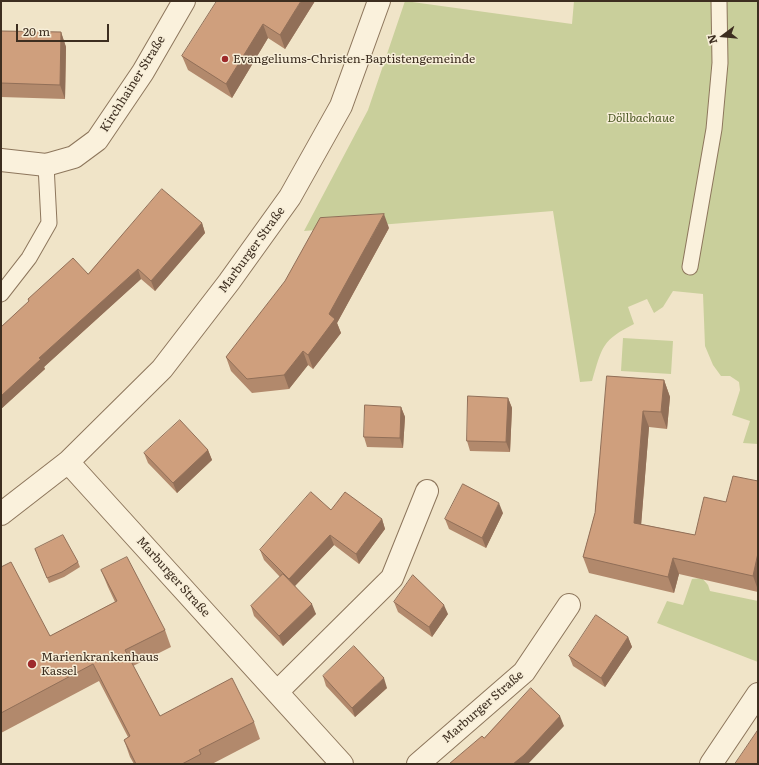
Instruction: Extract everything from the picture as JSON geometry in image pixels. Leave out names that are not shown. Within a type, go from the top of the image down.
[{"type":"street","name":"Kirchhainer Straße","points":[[1,160],[46,165],[74,157],[97,140],[143,72],[184,1]]},
{"type":"street","name":"Marburger Straße","points":[[1,514],[68,462],[162,369],[229,282],[290,197],[341,106],[379,1]]},
{"type":"street","name":"Marburger Straße","points":[[68,462],[342,764]]},
{"type":"street","points":[[277,692],[392,578],[427,491]]},
{"type":"street","name":"Marburger Straße","points":[[418,764],[524,672],[569,605]]},
{"type":"street","points":[[711,764],[758,694]]},
{"type":"lane","points":[[690,267],[714,129],[720,63],[719,1]]},
{"type":"lane","points":[[1,294],[29,258],[49,222],[46,165]]},
{"type":"green space","name":"Döllbachaue","points":[[405,1],[572,24],[574,1],[758,1],[758,444],[743,443],[750,421],[732,415],[740,390],[739,382],[730,376],[721,376],[713,365],[705,346],[703,294],[673,291],[663,307],[654,313],[647,299],[628,307],[634,324],[609,340],[601,352],[592,381],[580,382],[553,211],[304,231],[368,110]]},
{"type":"green space","points":[[623,338],[673,341],[671,374],[621,371]]},
{"type":"green space","points":[[702,578],[708,585],[710,591],[758,601],[758,662],[657,623],[667,601],[683,605],[692,579]]},
{"type":"building","name":"Evangeliums-Christen-Baptistengemeinde","points":[[217,1],[301,1],[280,35],[263,24],[226,84],[182,56]]},
{"type":"building","points":[[1,31],[61,32],[60,85],[1,83]]},
{"type":"building","points":[[162,189],[202,223],[151,281],[138,269],[39,358],[41,359],[1,396],[1,327],[29,301],[28,299],[73,258],[88,274]]},
{"type":"building","points":[[384,214],[329,314],[335,319],[308,355],[303,351],[284,375],[247,379],[226,357],[285,281],[320,218]]},
{"type":"building","points":[[607,376],[664,380],[661,412],[643,411],[634,523],[695,535],[704,497],[726,502],[733,476],[758,481],[758,553],[753,576],[673,558],[668,577],[583,557],[595,513]]},
{"type":"building","points":[[468,396],[508,398],[506,442],[467,441]]},
{"type":"building","points":[[365,405],[401,407],[400,438],[364,437]]},
{"type":"building","points":[[180,420],[208,450],[173,483],[144,453]]},
{"type":"building","points":[[463,484],[499,503],[482,538],[445,519]]},
{"type":"building","points":[[311,492],[331,510],[345,492],[382,519],[356,554],[330,535],[289,579],[260,550]]},
{"type":"building","points":[[63,535],[78,562],[62,572],[47,578],[35,549]]},
{"type":"building","points":[[127,557],[165,630],[125,650],[160,716],[232,678],[254,722],[199,750],[201,754],[182,764],[136,764],[124,740],[130,736],[93,664],[1,713],[1,567],[11,562],[50,636],[117,601],[101,570]]},
{"type":"building","points":[[283,574],[312,604],[279,636],[251,606]]},
{"type":"building","points":[[413,575],[444,605],[429,627],[394,602]]},
{"type":"building","points":[[596,615],[628,637],[601,678],[569,656]]},
{"type":"building","points":[[354,646],[384,678],[352,708],[323,676]]},
{"type":"building","points":[[531,688],[560,716],[524,755],[513,764],[449,764],[482,736],[484,738]]},
{"type":"building","points":[[758,730],[758,764],[735,764]]},
{"type":"place","name":"Evangeliums-Christen-Baptistengemeinde","points":[[225,59]]},
{"type":"place","name":"Marienkrankenhaus Kassel","points":[[32,664]]}]
